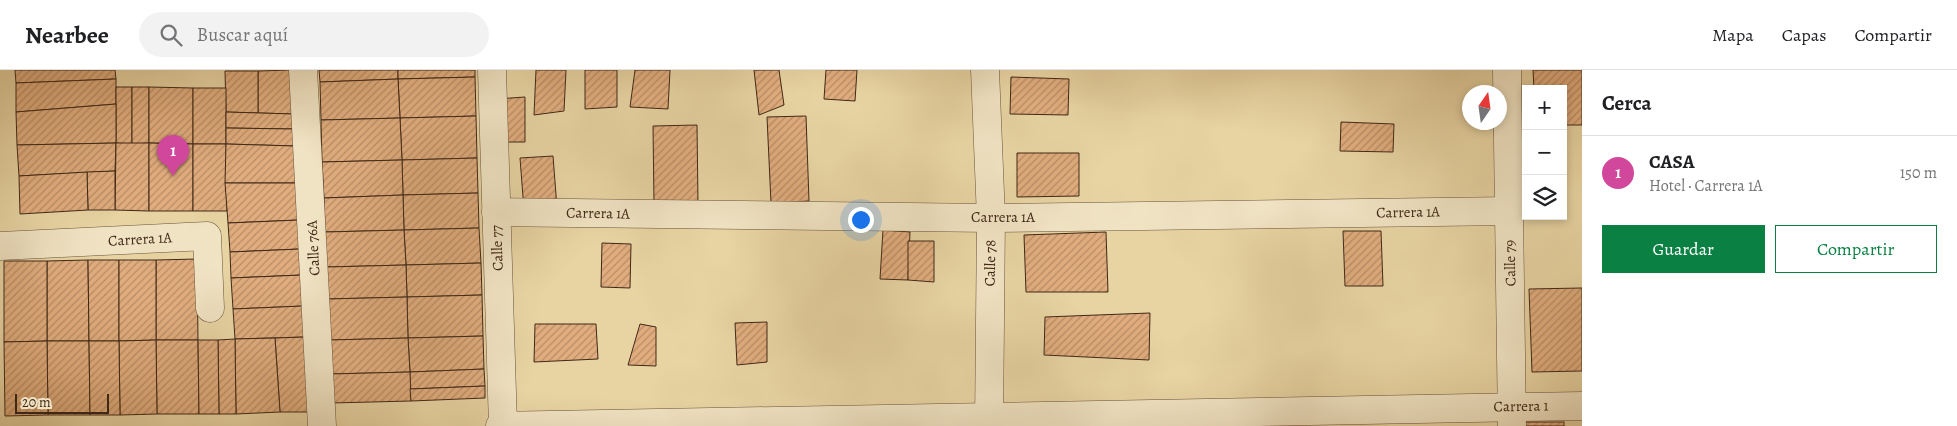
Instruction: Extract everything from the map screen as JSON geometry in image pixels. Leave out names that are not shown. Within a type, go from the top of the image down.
[{"type":"street","name":"Calle 76A","points":[[303,70],[322,426]]},
{"type":"street","name":"Calle 77","points":[[492,70],[502,426]]},
{"type":"street","name":"Calle 78","points":[[985,70],[990,218],[989,422]]},
{"type":"street","name":"Calle 79","points":[[1507,70],[1512,416]]},
{"type":"street","name":"Carrera 1A","points":[[496,212],[990,218],[1510,211]]},
{"type":"street","name":"Carrera 1A","points":[[0,246],[207,236],[210,308]]},
{"type":"street","name":"Carrera 1","points":[[502,426],[1512,416],[1582,406]]},
{"type":"building","points":[[15,70],[115,70],[116,79],[16,83]]},
{"type":"building","points":[[291,70],[294,114],[258,113],[258,71]]},
{"type":"building","points":[[319,70],[398,70],[398,79],[320,82]]},
{"type":"building","points":[[398,70],[475,70],[475,77],[398,79]]},
{"type":"building","points":[[536,70],[566,70],[564,111],[534,115]]},
{"type":"building","points":[[585,70],[617,70],[617,107],[585,109]]},
{"type":"building","points":[[635,70],[670,70],[668,109],[630,107]]},
{"type":"building","points":[[754,70],[779,70],[784,105],[759,115]]},
{"type":"building","points":[[826,70],[857,70],[855,101],[824,99]]},
{"type":"building","points":[[1533,70],[1582,70],[1582,125],[1567,125],[1567,85],[1534,85]]},
{"type":"building","points":[[225,71],[258,71],[258,113],[226,112]]},
{"type":"building","points":[[475,77],[476,116],[400,118],[398,79]]},
{"type":"building","points":[[1011,77],[1069,79],[1068,115],[1010,114]]},
{"type":"building","points":[[116,79],[116,104],[16,112],[16,83]]},
{"type":"building","points":[[398,79],[400,118],[321,120],[320,82]]},
{"type":"building","points":[[116,87],[132,87],[132,144],[116,143]]},
{"type":"building","points":[[132,87],[149,87],[149,143],[132,144]]},
{"type":"building","points":[[149,87],[193,88],[193,144],[149,143]]},
{"type":"building","points":[[193,88],[226,88],[226,144],[193,144]]},
{"type":"building","points":[[525,97],[525,142],[495,142],[497,99]]},
{"type":"building","points":[[116,104],[116,143],[17,145],[16,112]]},
{"type":"building","points":[[226,112],[294,114],[294,129],[226,128]]},
{"type":"building","points":[[476,116],[477,158],[402,160],[400,118]]},
{"type":"building","points":[[806,116],[809,201],[771,203],[767,117]]},
{"type":"building","points":[[400,118],[402,160],[322,162],[321,120]]},
{"type":"building","points":[[1341,122],[1394,124],[1393,152],[1340,151]]},
{"type":"building","points":[[697,125],[698,203],[654,203],[653,126]]},
{"type":"building","points":[[226,128],[294,129],[295,146],[226,144]]},
{"type":"building","points":[[116,143],[115,171],[19,176],[17,145]]},
{"type":"building","points":[[116,143],[149,143],[149,211],[115,210]]},
{"type":"building","points":[[149,143],[193,144],[193,211],[149,211]]},
{"type":"building","points":[[193,144],[226,144],[227,211],[193,211]]},
{"type":"building","points":[[226,144],[295,146],[297,183],[225,183]]},
{"type":"building","points":[[1017,153],[1079,153],[1079,196],[1017,197]]},
{"type":"building","points":[[553,156],[557,208],[524,210],[520,158]]},
{"type":"building","points":[[477,158],[478,193],[403,195],[402,160]]},
{"type":"building","points":[[402,160],[403,195],[324,198],[322,162]]},
{"type":"building","points":[[115,171],[115,210],[88,210],[87,172]]},
{"type":"building","points":[[87,172],[88,210],[20,214],[19,176]]},
{"type":"building","points":[[225,183],[297,183],[299,220],[228,223]]},
{"type":"building","points":[[478,193],[479,228],[404,230],[403,195]]},
{"type":"building","points":[[403,195],[404,230],[325,232],[324,198]]},
{"type":"building","points":[[299,220],[300,249],[230,252],[228,223]]},
{"type":"building","points":[[479,228],[481,263],[406,265],[404,230]]},
{"type":"building","points":[[404,230],[406,265],[326,267],[325,232]]},
{"type":"building","points":[[883,230],[910,232],[908,280],[880,279]]},
{"type":"building","points":[[1343,231],[1381,231],[1383,286],[1345,286]]},
{"type":"building","points":[[1106,232],[1108,292],[1026,292],[1024,235]]},
{"type":"building","points":[[908,241],[934,241],[934,282],[908,280]]},
{"type":"building","points":[[602,243],[631,244],[630,288],[601,287]]},
{"type":"building","points":[[300,249],[302,275],[231,278],[230,252]]},
{"type":"building","points":[[197,259],[198,340],[156,340],[156,260]]},
{"type":"building","points":[[88,260],[89,341],[47,341],[47,261]]},
{"type":"building","points":[[88,260],[119,260],[119,341],[89,341]]},
{"type":"building","points":[[119,260],[156,260],[156,340],[119,341]]},
{"type":"building","points":[[4,261],[47,261],[47,341],[4,342]]},
{"type":"building","points":[[481,263],[482,295],[407,297],[406,265]]},
{"type":"building","points":[[406,265],[407,297],[327,299],[326,267]]},
{"type":"building","points":[[302,275],[303,306],[233,309],[231,278]]},
{"type":"building","points":[[1582,288],[1582,371],[1532,372],[1529,289]]},
{"type":"building","points":[[482,295],[483,336],[408,338],[407,297]]},
{"type":"building","points":[[407,297],[408,338],[329,340],[327,299]]},
{"type":"building","points":[[303,306],[305,337],[235,339],[233,309]]},
{"type":"building","points":[[1150,313],[1149,360],[1044,355],[1045,317]]},
{"type":"building","points":[[767,322],[767,362],[737,365],[735,323]]},
{"type":"building","points":[[535,324],[596,324],[598,359],[534,362]]},
{"type":"building","points":[[640,324],[656,327],[656,366],[628,365]]},
{"type":"building","points":[[483,336],[484,369],[410,372],[408,338]]},
{"type":"building","points":[[305,337],[310,412],[280,412],[275,338]]},
{"type":"building","points":[[275,338],[280,412],[236,414],[235,339]]},
{"type":"building","points":[[408,338],[410,372],[330,374],[329,340]]},
{"type":"building","points":[[235,339],[236,414],[219,414],[218,340]]},
{"type":"building","points":[[156,340],[198,340],[199,414],[157,414]]},
{"type":"building","points":[[156,340],[157,414],[120,415],[119,341]]},
{"type":"building","points":[[198,340],[218,340],[219,414],[199,414]]},
{"type":"building","points":[[47,341],[89,341],[90,415],[48,415]]},
{"type":"building","points":[[47,341],[48,415],[5,416],[4,342]]},
{"type":"building","points":[[89,341],[119,341],[120,415],[90,415]]},
{"type":"building","points":[[484,369],[485,386],[410,389],[410,372]]},
{"type":"building","points":[[410,372],[411,401],[331,403],[330,374]]},
{"type":"building","points":[[485,386],[485,398],[411,401],[410,389]]},
{"type":"building","points":[[1514,422],[1564,422],[1564,426],[1514,426]]},
{"type":"place","name":"CASA","points":[[173,176]]}]
